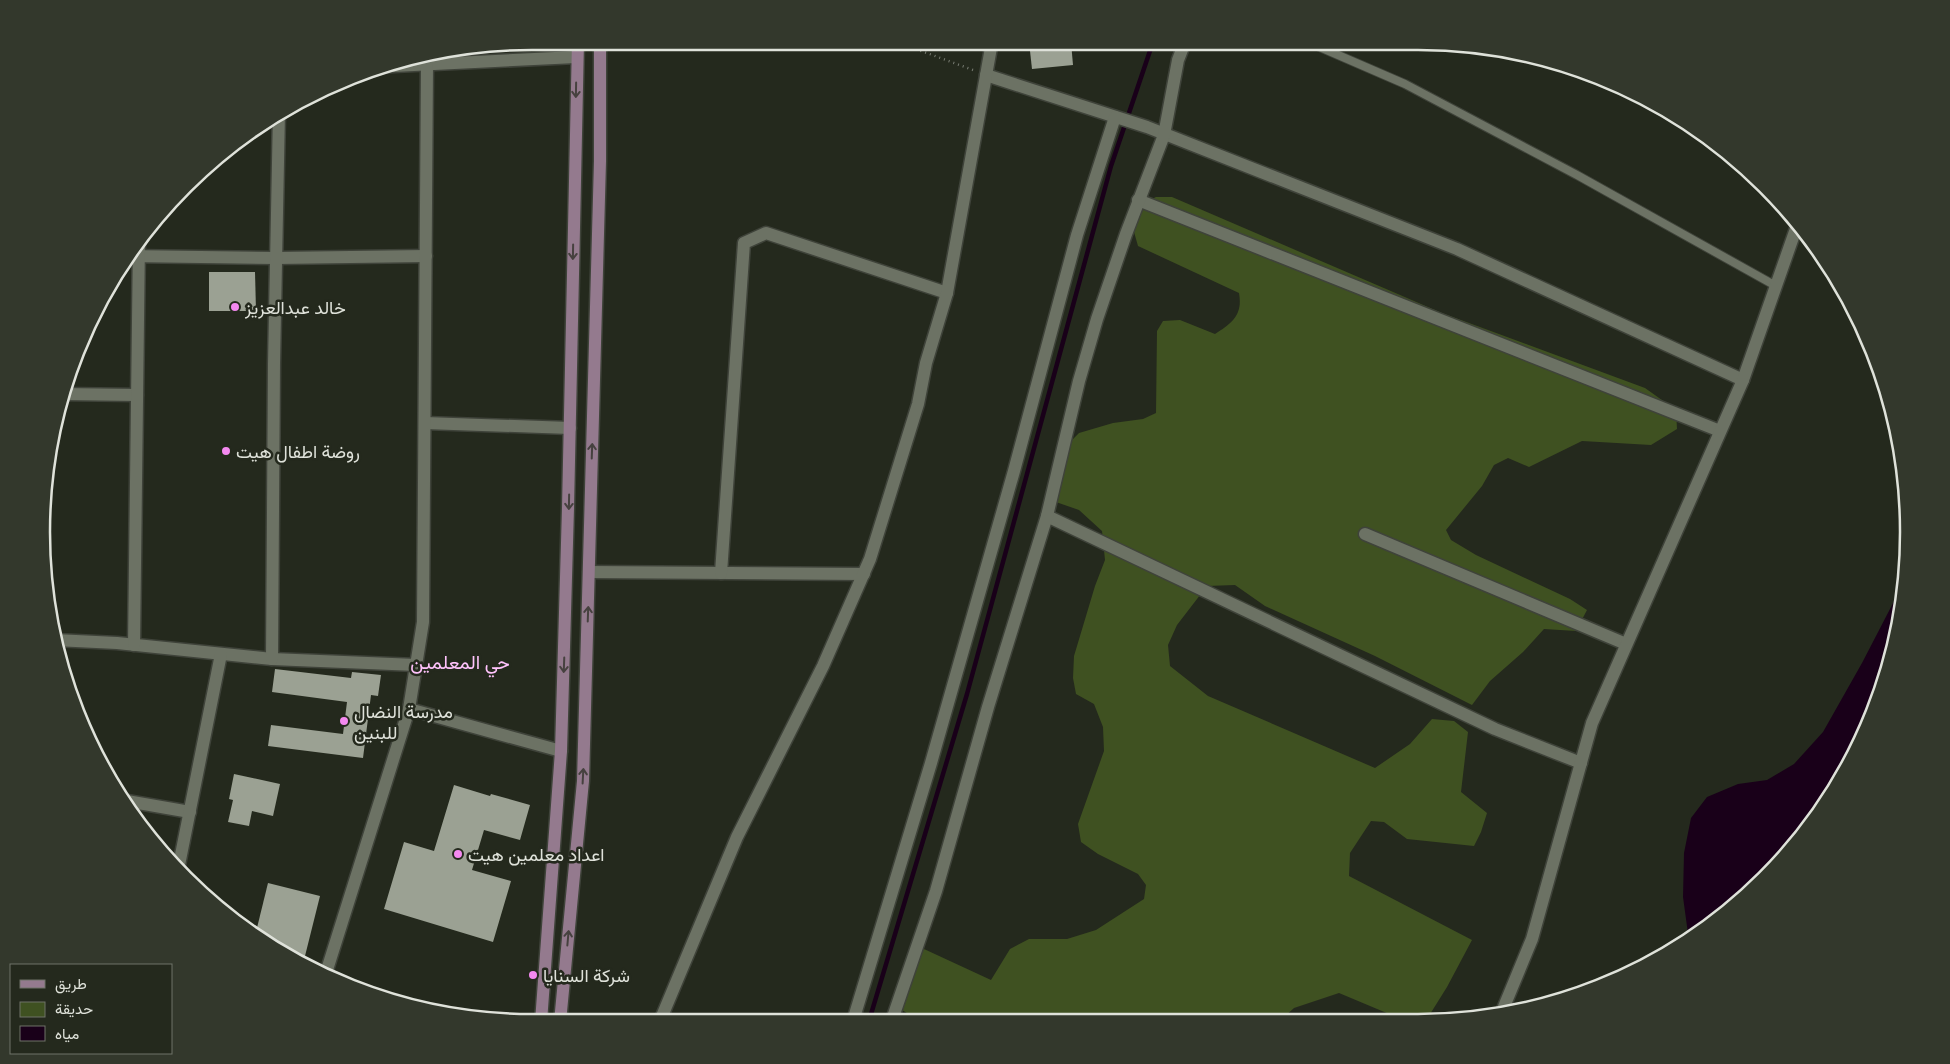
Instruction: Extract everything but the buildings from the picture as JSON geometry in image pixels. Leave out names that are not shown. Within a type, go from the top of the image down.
[{"type":"main road","points":[[542,1014],[561,750],[570,428],[577,50]]},
{"type":"main road","points":[[561,1014],[583,781],[600,161],[600,50]]},
{"type":"street","points":[[663,1014],[737,837],[823,666],[870,560],[918,404],[926,363],[948,293],[991,50]]},
{"type":"street","points":[[894,1014],[936,891],[988,707],[1047,516],[1079,381],[1097,319],[1138,200],[1164,135],[1178,60],[1182,50]]},
{"type":"street","points":[[408,66],[576,57]]},
{"type":"street","points":[[328,968],[409,709],[423,622],[427,65]]},
{"type":"street","points":[[986,75],[1147,127],[1457,249],[1743,380]]},
{"type":"street","points":[[855,1014],[932,763],[1014,471],[1077,235],[1118,118]]},
{"type":"street","points":[[272,660],[279,122]]},
{"type":"street","points":[[1138,200],[1720,431]]},
{"type":"street","points":[[1504,1006],[1532,939],[1592,723],[1743,380],[1795,232]]},
{"type":"street","points":[[720,573],[744,243],[766,233],[948,293]]},
{"type":"street","points":[[137,256],[276,258],[426,256]]},
{"type":"street","points":[[133,261],[137,395],[134,644]]},
{"type":"street","points":[[70,394],[137,395]]},
{"type":"street","points":[[425,422],[570,428]]},
{"type":"street","points":[[1047,516],[1495,730],[1581,764]]},
{"type":"street","points":[[1365,534],[1626,644]]},
{"type":"street","points":[[589,572],[864,574]]},
{"type":"street","points":[[62,640],[134,644],[272,660],[416,665]]},
{"type":"street","points":[[180,861],[221,654]]},
{"type":"street","points":[[409,709],[561,750]]},
{"type":"street","points":[[133,802],[190,812]]},
{"type":"lane","points":[[1326,50],[1405,84],[1577,175],[1776,286]]},
{"type":"path","points":[[919,50],[986,75]]},
{"type":"green space","points":[[1156,197],[1172,197],[1442,313],[1645,388],[1676,410],[1677,429],[1651,445],[1582,441],[1529,467],[1508,458],[1494,465],[1482,486],[1446,530],[1451,540],[1476,555],[1570,599],[1587,610],[1576,631],[1544,629],[1523,652],[1490,681],[1472,705],[1375,656],[1265,606],[1235,585],[1207,586],[1177,625],[1168,645],[1170,666],[1208,696],[1375,768],[1410,744],[1432,719],[1454,721],[1468,732],[1461,792],[1487,813],[1474,846],[1407,839],[1384,822],[1371,821],[1350,853],[1349,876],[1472,940],[1430,1014],[1389,1014],[1339,993],[1294,1008],[1287,1014],[908,1014],[902,1010],[916,951],[924,949],[991,980],[1010,949],[1029,939],[1067,939],[1096,930],[1144,899],[1146,885],[1138,874],[1098,854],[1081,842],[1078,824],[1104,751],[1103,727],[1094,704],[1076,694],[1073,678],[1074,656],[1095,586],[1105,560],[1102,531],[1079,510],[1053,501],[1068,444],[1079,433],[1113,423],[1143,419],[1156,413],[1157,331],[1163,321],[1180,320],[1215,334],[1235,318],[1240,301],[1239,293],[1138,246],[1134,232],[1142,204]]},
{"type":"water","points":[[1895,598],[1884,657],[1874,687],[1850,745],[1819,800],[1780,850],[1759,873],[1736,894],[1688,932],[1683,897],[1684,853],[1691,818],[1707,797],[1738,784],[1767,780],[1794,764],[1823,732]]},
{"type":"waterway","points":[[871,1014],[967,694],[1111,166],[1150,50]]},
{"type":"place","name":"خالد عبدالعزيز","points":[[235,307]]},
{"type":"place","name":"روضة اطفال هيت","points":[[226,451]]},
{"type":"place","name":"مدرسة النضال للبنين","points":[[344,721]]},
{"type":"place","name":"اعداد معلمين هيت","points":[[458,854]]},
{"type":"place","name":"شركة السنايا","points":[[533,975]]},
{"type":"district","name":"حي المعلمين","points":[[460,661]]}]
